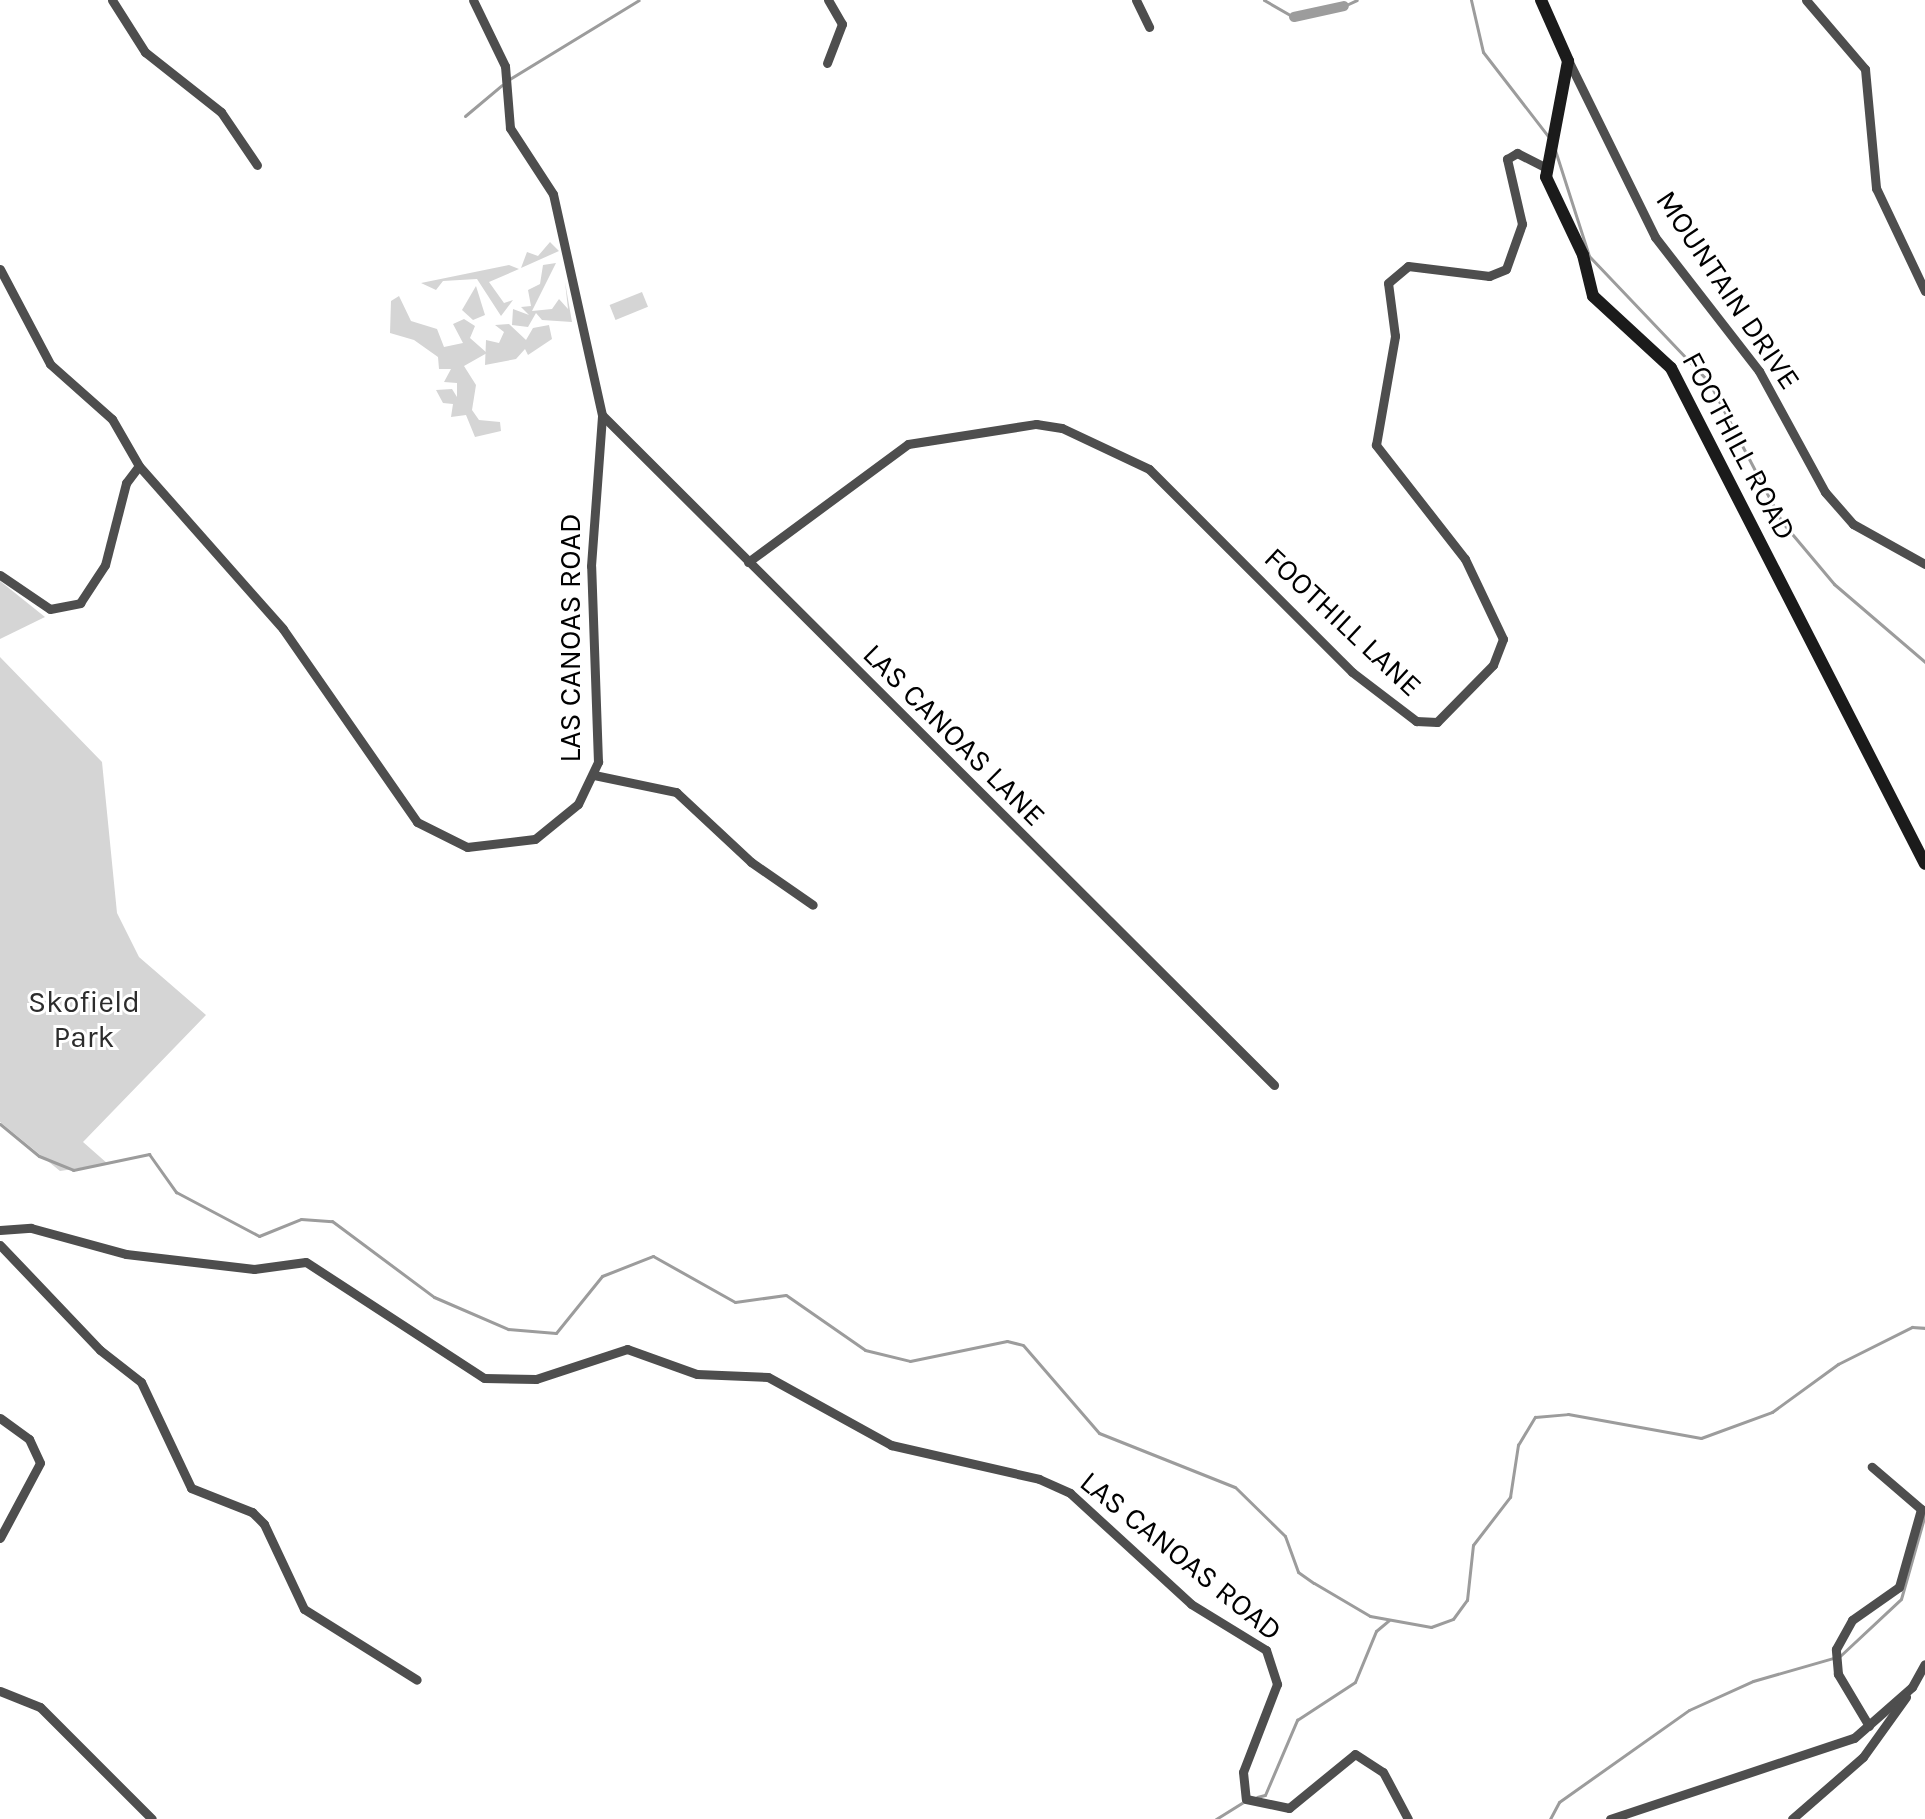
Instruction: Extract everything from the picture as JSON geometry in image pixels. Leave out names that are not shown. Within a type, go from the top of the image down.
[{"type":"main road","name":"MOUNTAIN DRIVE","points":[[1541,0],[1568,61]]},
{"type":"main road","points":[[1545,167],[1568,61]]},
{"type":"main road","name":"FOOTHILL ROAD","points":[[1545,167],[1593,296],[1671,368],[1925,864]]},
{"type":"street","points":[[112,0],[145,52],[221,112],[257,165]]},
{"type":"street","name":"LAS CANOAS ROAD","points":[[0,269],[50,364],[112,419],[139,466],[299,649],[390,790],[426,829],[467,847],[525,843],[578,804],[594,775],[592,516],[602,415],[553,194],[510,128],[501,54],[473,0]]},
{"type":"street","points":[[827,63],[842,24],[828,0]]},
{"type":"street","points":[[1136,0],[1149,27]]},
{"type":"street","points":[[1806,0],[1865,69],[1876,188],[1925,291]]},
{"type":"street","name":"MOUNTAIN DRIVE","points":[[1568,61],[1655,237],[1759,371],[1825,492],[1853,524],[1925,564]]},
{"type":"street","name":"FOOTHILL LANE","points":[[748,562],[908,444],[1036,424],[1062,428],[1149,469],[1352,672],[1416,721],[1437,722],[1493,665],[1503,639],[1459,549],[1376,445],[1395,336],[1388,283],[1408,266],[1489,276],[1506,269],[1522,224],[1507,159],[1517,153],[1545,167]]},
{"type":"street","name":"LAS CANOAS LANE","points":[[602,415],[1274,1085]]},
{"type":"street","points":[[0,575],[50,609],[80,603],[105,565],[126,483],[139,466]]},
{"type":"street","points":[[594,775],[676,792],[751,862],[813,905]]},
{"type":"street","name":"LAS CANOAS ROAD","points":[[0,1230],[31,1228],[126,1254],[254,1269],[306,1262],[378,1302],[484,1378],[536,1379],[605,1351],[631,1350],[697,1374],[768,1377],[891,1445],[1039,1479],[1070,1493],[1191,1604],[1266,1650],[1277,1684],[1241,1793],[1261,1805],[1289,1808],[1355,1754],[1383,1772],[1408,1819]]},
{"type":"street","points":[[0,1245],[100,1350],[141,1382],[191,1488],[252,1512],[264,1524],[304,1609],[417,1680]]},
{"type":"street","points":[[0,1418],[29,1439],[40,1463],[0,1538]]},
{"type":"street","points":[[1869,1726],[1838,1674],[1836,1649],[1852,1620],[1899,1587],[1921,1509],[1872,1467]]},
{"type":"street","points":[[1792,1819],[1882,1736],[1925,1664]]},
{"type":"street","points":[[1610,1819],[1832,1748],[1869,1726],[1912,1687]]},
{"type":"street","points":[[0,1691],[40,1707],[152,1819]]},
{"type":"green space","points":[[550,242],[559,251],[521,268],[527,252],[538,256]]},
{"type":"green space","points":[[556,263],[532,311],[552,309],[559,299],[568,309],[565,282],[572,322],[542,320],[536,313],[528,327],[512,325],[513,309],[529,315],[521,307],[531,306],[528,290],[540,284],[543,265]]},
{"type":"green space","points":[[509,265],[519,269],[489,282],[504,303],[513,300],[501,316],[477,279],[443,281],[436,290],[421,283]]},
{"type":"green space","points":[[476,286],[485,315],[473,320],[462,310]]},
{"type":"green space","points":[[642,292],[648,307],[616,320],[610,305]]},
{"type":"green space","points":[[399,296],[411,321],[437,329],[444,347],[463,343],[453,324],[464,319],[475,326],[470,338],[487,353],[464,366],[476,385],[472,410],[479,420],[500,422],[501,431],[475,437],[466,415],[451,417],[453,404],[443,403],[436,390],[452,389],[457,397],[457,383],[444,382],[451,369],[439,369],[438,357],[414,340],[390,333],[391,301]]},
{"type":"green space","points":[[509,324],[526,340],[533,328],[549,325],[552,339],[528,355],[525,349],[516,359],[485,365],[486,340],[499,343],[504,332],[495,325]]},
{"type":"green space","points":[[0,581],[45,617],[0,639]]},
{"type":"green space","name":"Skofield Park","points":[[0,657],[102,762],[117,913],[139,957],[206,1015],[83,1142],[108,1164],[60,1171],[0,1122]]},
{"type":"waterway","points":[[508,80],[639,0]]},
{"type":"waterway","points":[[1264,0],[1294,17]]},
{"type":"waterway","points":[[1344,6],[1357,0]]},
{"type":"waterway","points":[[1471,0],[1483,52],[1548,136]]},
{"type":"waterway","points":[[1294,17],[1344,6]]},
{"type":"waterway","points":[[465,116],[502,85]]},
{"type":"waterway","points":[[1555,150],[1589,256],[1709,382],[1782,522],[1834,584],[1925,662]]},
{"type":"waterway","points":[[0,1124],[39,1156],[73,1170],[149,1154],[176,1192],[259,1236],[301,1219],[332,1221],[434,1297],[508,1329],[556,1333],[602,1276],[653,1256],[735,1302],[786,1295],[865,1350],[910,1361],[1007,1341],[1023,1345],[1099,1433],[1235,1487],[1285,1536],[1298,1572],[1370,1616],[1431,1627],[1453,1619],[1467,1600],[1473,1545],[1510,1497],[1518,1445],[1535,1417],[1568,1414],[1701,1438],[1772,1412],[1838,1364],[1912,1327],[1925,1328]]},
{"type":"waterway","points":[[1840,1656],[1901,1599],[1925,1514]]},
{"type":"waterway","points":[[1257,1797],[1265,1795],[1297,1720],[1355,1682],[1376,1631],[1389,1620]]},
{"type":"waterway","points":[[1550,1819],[1559,1802],[1689,1710],[1753,1681],[1833,1658]]},
{"type":"waterway","points":[[1216,1819],[1246,1800]]}]
